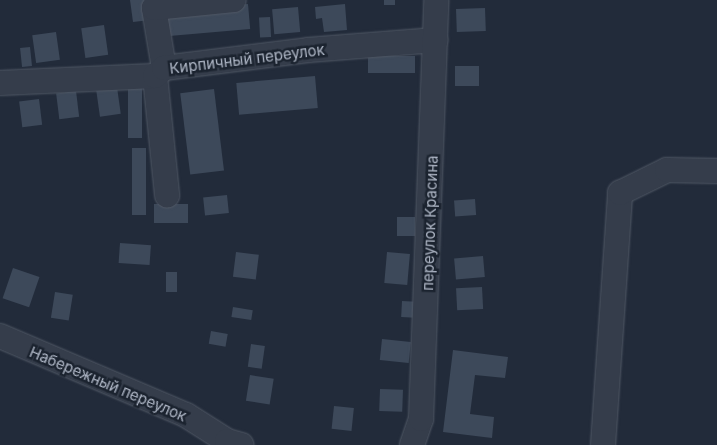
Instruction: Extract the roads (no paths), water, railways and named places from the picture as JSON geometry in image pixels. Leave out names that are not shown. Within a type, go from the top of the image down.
[{"type":"street","points":[[167,195],[154,8],[234,0]]},
{"type":"street","name":"переулок Красина","points":[[412,445],[421,419],[436,0]]},
{"type":"street","name":"Кирпичный переулок","points":[[0,83],[159,72],[308,50],[436,40]]},
{"type":"street","points":[[603,445],[620,193],[667,170],[717,171]]},
{"type":"street","name":"Набережный переулок","points":[[0,336],[186,415],[226,441],[241,445]]}]
